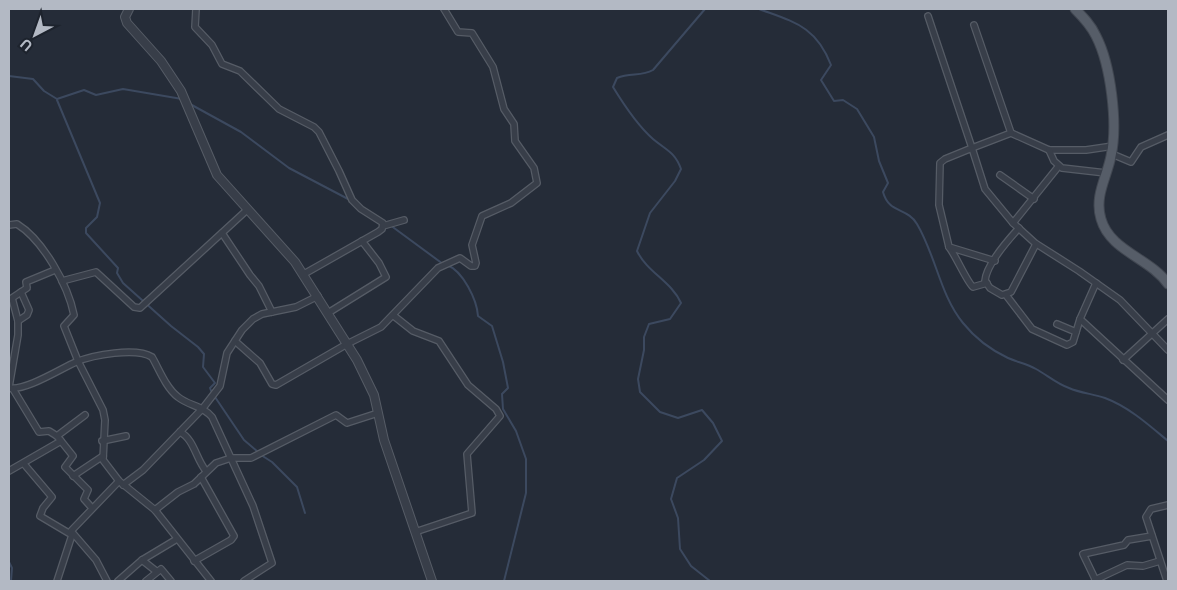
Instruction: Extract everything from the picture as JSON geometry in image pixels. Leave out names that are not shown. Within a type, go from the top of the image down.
[{"type":"main road","points":[[1075,9],[1092,27],[1104,58],[1112,98],[1112,150],[1101,187],[1099,206],[1105,229],[1119,245],[1150,265],[1168,284]]},
{"type":"street","points":[[129,9],[125,17],[127,23],[162,61],[181,91],[217,175],[287,252],[304,274],[372,388],[395,474],[432,581]]},
{"type":"street","points":[[196,9],[195,27],[212,45],[222,64],[240,71],[272,104],[305,121],[319,132],[352,200],[386,225]]},
{"type":"street","points":[[235,341],[260,363],[274,385],[381,327],[394,316],[438,268],[460,258],[471,266],[475,266],[472,245],[482,216],[511,203],[535,185],[537,181],[534,168],[515,141],[513,121],[504,109],[497,77],[488,55],[472,33],[458,32],[444,9]]},
{"type":"street","points":[[928,16],[985,189],[1013,223],[1036,244],[1120,300],[1168,350]]},
{"type":"street","points":[[974,24],[1011,133]]},
{"type":"street","points":[[986,283],[974,287],[970,284],[960,262],[949,247],[939,205],[940,163],[945,159],[1011,133],[1049,150],[1112,150],[1131,162],[1141,148],[1168,135]]},
{"type":"street","points":[[1049,150],[1058,166]]},
{"type":"street","points":[[1013,223],[1034,199],[1058,166]]},
{"type":"street","points":[[1058,166],[1106,173]]},
{"type":"street","points":[[1000,175],[1034,199]]},
{"type":"street","points":[[62,281],[96,272],[134,307],[140,308],[248,209]]},
{"type":"street","points":[[304,274],[378,232],[386,225],[404,220]]},
{"type":"street","points":[[9,225],[17,224],[28,232],[62,281],[74,315],[64,326],[78,361],[103,410],[105,420],[102,441],[103,456],[110,471],[121,483],[155,510],[211,581]]},
{"type":"street","points":[[1019,228],[1004,245],[985,278],[986,283],[997,293],[1006,295],[1036,332],[1068,345],[1072,344],[1080,319],[1096,283]]},
{"type":"street","points":[[222,233],[259,286],[272,312]]},
{"type":"street","points":[[328,313],[386,277],[379,263],[362,241]]},
{"type":"street","points":[[1006,295],[1014,289],[1036,244]]},
{"type":"street","points":[[949,247],[995,261]]},
{"type":"street","points":[[55,270],[26,282],[26,288],[12,298],[18,321],[18,335],[10,388],[37,431],[41,433],[52,432],[73,456],[65,467],[88,490],[84,499],[92,508]]},
{"type":"street","points":[[18,321],[27,315],[29,310],[22,292]]},
{"type":"street","points":[[57,581],[72,534],[72,528],[121,483],[140,473],[203,408],[220,386],[227,353],[253,319],[262,314],[296,307],[318,296]]},
{"type":"street","points":[[394,316],[413,331],[439,341],[468,385],[496,409],[500,416],[466,454],[472,513],[415,532]]},
{"type":"street","points":[[1080,319],[1168,400]]},
{"type":"street","points":[[1124,360],[1168,319]]},
{"type":"street","points":[[1058,324],[1076,332]]},
{"type":"street","points":[[10,388],[78,361],[116,353],[149,355],[178,397],[203,408],[212,417],[253,506],[272,561],[271,565],[244,581]]},
{"type":"street","points":[[155,510],[178,492],[194,484],[216,463],[231,458],[251,458],[336,415],[347,423],[378,414]]},
{"type":"street","points":[[9,471],[24,464],[59,438],[85,415]]},
{"type":"street","points":[[180,432],[190,441],[200,463],[206,471]]},
{"type":"street","points":[[102,441],[126,436]]},
{"type":"street","points":[[73,476],[103,456]]},
{"type":"street","points":[[24,464],[52,497],[40,516],[72,534],[96,560],[107,581]]},
{"type":"street","points":[[194,561],[231,540],[234,536],[201,477]]},
{"type":"street","points":[[1167,581],[1146,514],[1155,507],[1168,505]]},
{"type":"street","points":[[1152,536],[1128,540],[1124,545],[1083,554],[1095,581],[1127,565],[1143,566],[1160,561]]},
{"type":"street","points":[[122,580],[142,560],[177,539]]},
{"type":"street","points":[[142,560],[156,571]]},
{"type":"street","points":[[146,581],[156,571],[161,569],[165,571],[171,581]]},
{"type":"waterway","points":[[705,9],[653,70],[617,78],[613,87],[636,121],[653,139],[673,155],[681,169],[675,181],[650,213],[637,251],[647,265],[672,289],[681,303],[670,319],[649,324],[644,337],[644,350],[638,379],[640,392],[660,412],[678,418],[702,410],[713,423],[722,441],[704,460],[677,478],[671,499],[678,518],[680,549],[691,566],[710,581]]},
{"type":"waterway","points":[[759,9],[802,27],[811,34],[825,52],[831,65],[821,80],[834,101],[843,100],[857,109],[874,137],[879,161],[888,183],[883,192],[886,199],[889,204],[908,215],[917,224],[929,249],[943,288],[955,312],[973,334],[995,351],[1033,367],[1056,382],[1078,391],[1105,398],[1122,406],[1168,441]]},
{"type":"waterway","points":[[9,76],[33,79],[44,91],[57,99],[84,90],[96,95],[123,89],[182,99]]},
{"type":"waterway","points":[[57,100],[100,203],[97,217],[86,228],[86,233],[118,268],[117,273],[123,283],[204,354],[203,367],[215,383],[210,388],[212,393]]},
{"type":"waterway","points":[[190,104],[241,132],[289,168],[350,200]]},
{"type":"waterway","points":[[390,225],[443,264]]},
{"type":"waterway","points":[[447,265],[453,268],[464,280],[472,294],[478,316],[492,326],[503,362],[508,388],[502,394],[503,409],[516,431],[526,459],[526,493],[504,581]]},
{"type":"waterway","points":[[215,397],[244,440],[258,452]]},
{"type":"waterway","points":[[261,455],[272,462],[297,487],[305,513]]},
{"type":"waterway","points":[[9,562],[12,568],[11,581]]}]
